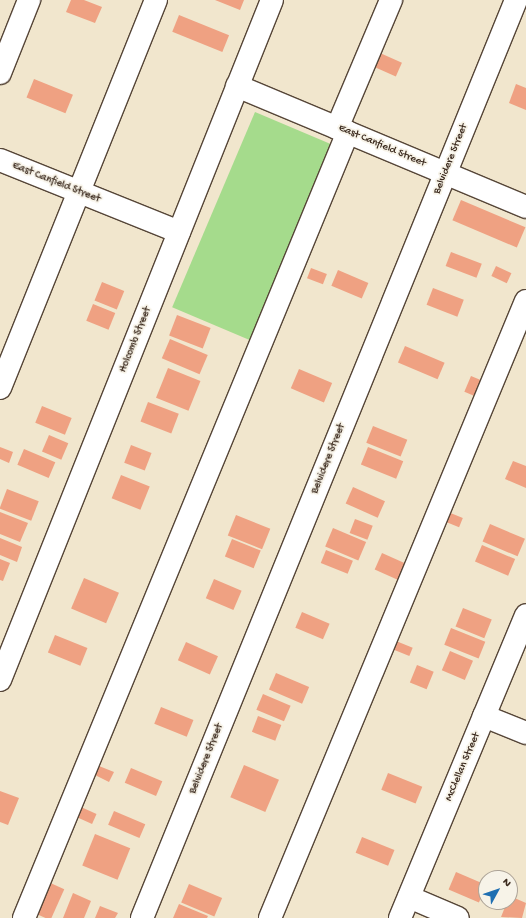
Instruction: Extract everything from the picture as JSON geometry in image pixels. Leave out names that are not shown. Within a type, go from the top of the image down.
[{"type":"street","points":[[0,73],[5,45],[29,0]]},
{"type":"street","points":[[0,388],[156,0]]},
{"type":"street","name":"Holcomb Street","points":[[0,680],[272,0]]},
{"type":"street","points":[[24,918],[342,130],[391,0]]},
{"type":"street","name":"Belvidere Street","points":[[142,918],[516,0]]},
{"type":"street","name":"East Canfield Street","points":[[237,86],[526,207]]},
{"type":"street","name":"East Canfield Street","points":[[0,160],[179,232]]},
{"type":"street","points":[[270,918],[526,301]]},
{"type":"street","name":"McClellan Street","points":[[400,918],[484,716],[521,644],[526,615]]},
{"type":"street","points":[[484,716],[526,733]]},
{"type":"street","points":[[409,898],[458,918]]},
{"type":"green space","points":[[255,112],[334,146],[251,341],[172,307]]},
{"type":"building","points":[[71,0],[84,0],[102,7],[95,23],[66,12]]},
{"type":"building","points":[[215,0],[244,0],[240,10]]},
{"type":"building","points":[[179,15],[229,35],[222,52],[172,32]]},
{"type":"building","points":[[380,53],[402,63],[396,76],[374,67]]},
{"type":"building","points":[[34,79],[73,95],[65,113],[27,98]]},
{"type":"building","points":[[516,84],[526,88],[526,110],[509,103]]},
{"type":"building","points":[[461,200],[525,227],[517,248],[452,220]]},
{"type":"building","points":[[451,252],[482,264],[476,278],[446,266]]},
{"type":"building","points":[[496,266],[511,273],[507,283],[491,276]]},
{"type":"building","points":[[311,268],[327,274],[323,284],[307,278]]},
{"type":"building","points":[[338,270],[368,283],[362,299],[331,286]]},
{"type":"building","points":[[102,282],[124,291],[117,310],[95,301]]},
{"type":"building","points":[[433,288],[464,300],[457,317],[427,305]]},
{"type":"building","points":[[93,304],[115,313],[109,330],[86,321]]},
{"type":"building","points":[[177,315],[211,328],[203,348],[169,336]]},
{"type":"building","points":[[170,339],[208,355],[200,374],[162,358]]},
{"type":"building","points":[[405,346],[445,363],[438,379],[398,363]]},
{"type":"building","points":[[168,368],[200,381],[188,411],[156,398]]},
{"type":"building","points":[[299,369],[332,383],[324,402],[291,388]]},
{"type":"building","points":[[471,376],[485,382],[478,398],[464,392]]},
{"type":"building","points":[[148,402],[179,414],[171,433],[140,422]]},
{"type":"building","points":[[42,406],[72,418],[65,435],[35,423]]},
{"type":"building","points":[[373,426],[407,440],[401,457],[366,443]]},
{"type":"building","points":[[49,435],[68,443],[61,460],[42,452]]},
{"type":"building","points":[[131,445],[152,453],[145,471],[124,463]]},
{"type":"building","points":[[0,447],[13,452],[9,463],[0,459]]},
{"type":"building","points":[[368,447],[403,461],[396,479],[361,465]]},
{"type":"building","points":[[24,449],[55,462],[49,478],[17,465]]},
{"type":"building","points":[[513,461],[526,466],[526,488],[505,479]]},
{"type":"building","points":[[121,475],[150,487],[140,510],[112,498]]},
{"type":"building","points":[[353,487],[385,501],[378,518],[346,503]]},
{"type":"building","points":[[7,489],[39,501],[31,521],[0,509]]},
{"type":"building","points":[[0,512],[28,523],[20,542],[0,534]]},
{"type":"building","points":[[448,512],[463,518],[459,527],[444,521]]},
{"type":"building","points":[[236,515],[270,529],[262,549],[228,535]]},
{"type":"building","points":[[355,519],[373,526],[367,540],[350,533]]},
{"type":"building","points":[[490,524],[525,539],[518,556],[483,541]]},
{"type":"building","points":[[333,528],[366,542],[358,560],[325,546]]},
{"type":"building","points":[[0,538],[22,547],[17,562],[0,555]]},
{"type":"building","points":[[232,539],[261,551],[254,568],[225,557]]},
{"type":"building","points":[[482,545],[515,559],[508,576],[475,562]]},
{"type":"building","points":[[326,550],[353,561],[348,574],[321,563]]},
{"type":"building","points":[[382,553],[407,564],[399,580],[375,569]]},
{"type":"building","points":[[0,559],[10,563],[3,581],[0,580]]},
{"type":"building","points":[[84,578],[119,593],[106,623],[71,608]]},
{"type":"building","points":[[214,579],[242,591],[233,610],[206,598]]},
{"type":"building","points":[[463,608],[492,620],[484,638],[456,627]]},
{"type":"building","points":[[302,612],[330,624],[323,639],[295,628]]},
{"type":"building","points":[[451,628],[485,642],[479,659],[444,645]]},
{"type":"building","points":[[55,635],[87,648],[80,666],[48,653]]},
{"type":"building","points":[[396,641],[413,648],[409,656],[393,649]]},
{"type":"building","points":[[186,642],[218,656],[210,675],[178,660]]},
{"type":"building","points":[[450,651],[473,661],[465,680],[442,670]]},
{"type":"building","points":[[417,665],[434,672],[427,689],[410,683]]},
{"type":"building","points":[[276,673],[309,687],[302,704],[269,690]]},
{"type":"building","points":[[263,694],[291,706],[284,721],[256,710]]},
{"type":"building","points":[[161,707],[193,720],[187,737],[154,724]]},
{"type":"building","points":[[258,716],[281,725],[275,741],[252,732]]},
{"type":"building","points":[[244,765],[279,780],[265,812],[230,797]]},
{"type":"building","points":[[99,766],[114,772],[109,782],[95,775]]},
{"type":"building","points":[[131,768],[162,781],[156,796],[125,783]]},
{"type":"building","points":[[388,773],[422,787],[416,804],[381,790]]},
{"type":"building","points":[[0,791],[19,798],[8,825],[0,822]]},
{"type":"building","points":[[81,807],[97,814],[92,824],[77,817]]},
{"type":"building","points":[[114,811],[145,824],[139,838],[108,825]]},
{"type":"building","points":[[95,834],[130,848],[117,880],[82,866]]},
{"type":"building","points":[[362,837],[394,850],[388,866],[356,853]]},
{"type":"building","points":[[456,872],[478,881],[478,902],[449,889]]},
{"type":"building","points":[[46,881],[64,889],[51,918],[46,918],[32,912]]},
{"type":"building","points":[[189,884],[222,898],[214,916],[181,902]]},
{"type":"building","points":[[73,893],[91,901],[84,918],[63,918]]},
{"type":"building","points":[[518,900],[526,903],[522,918],[501,917],[504,910],[518,910]]},
{"type":"building","points":[[179,904],[208,916],[207,918],[173,918]]},
{"type":"building","points":[[100,906],[118,913],[115,918],[95,918]]}]
